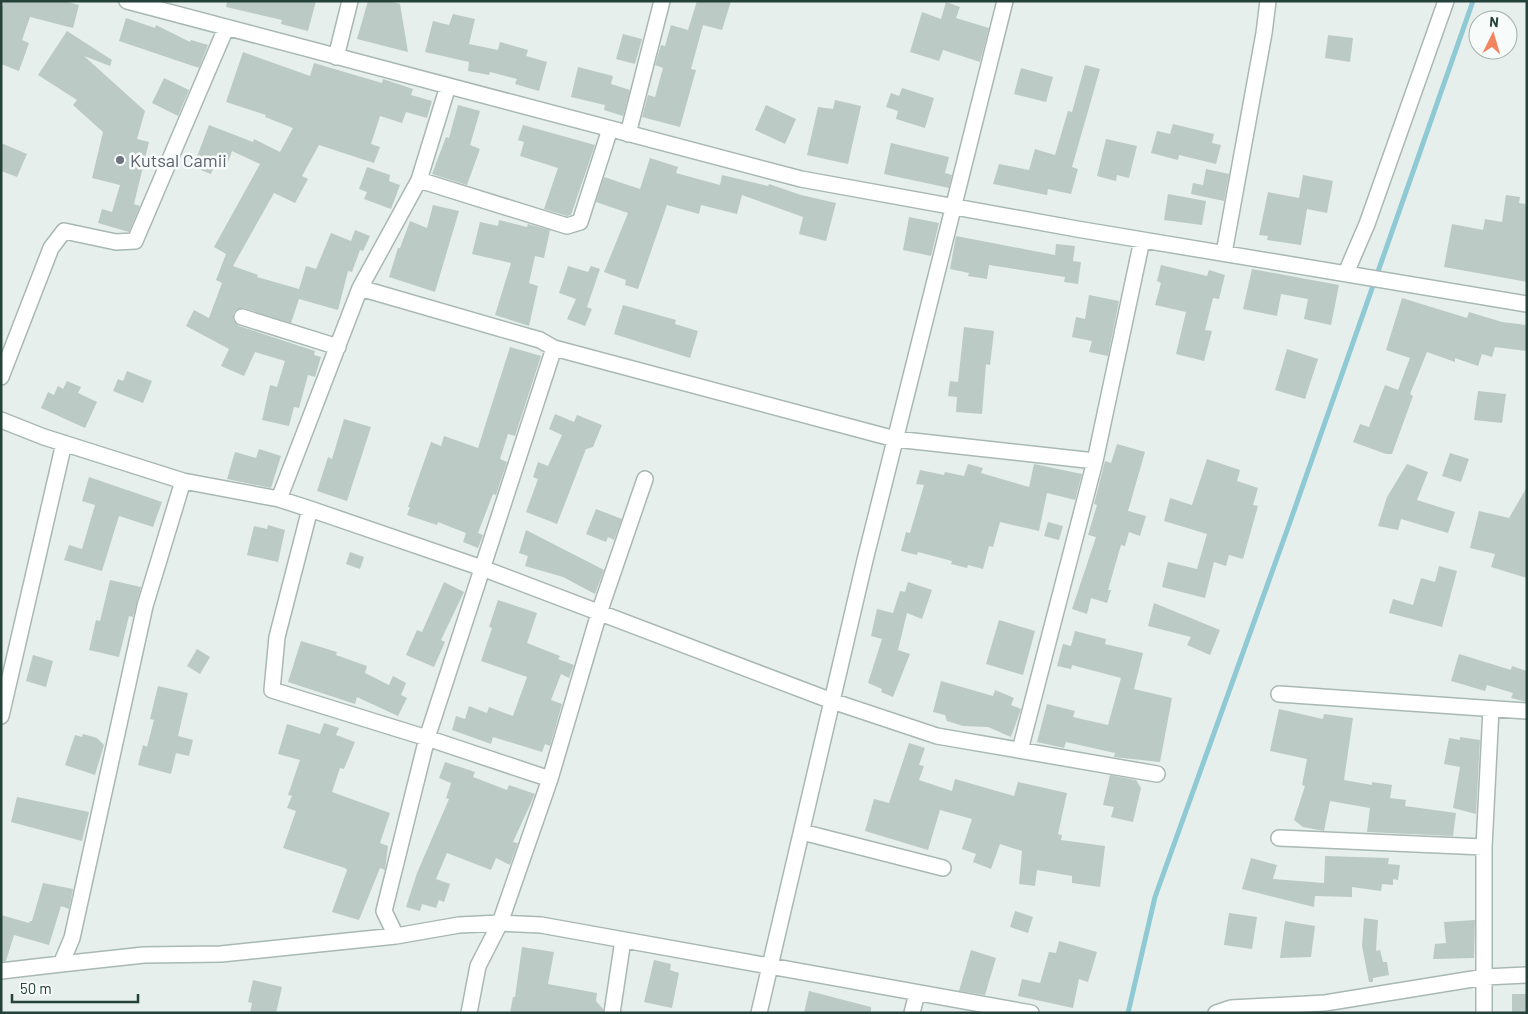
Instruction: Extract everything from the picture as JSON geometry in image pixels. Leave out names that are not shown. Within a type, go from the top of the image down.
[{"type":"street","points":[[127,1],[801,179],[1142,240],[1527,304]]},
{"type":"street","points":[[336,57],[350,1]]},
{"type":"street","points":[[628,134],[662,1]]},
{"type":"street","points":[[759,1013],[895,440],[1005,1]]},
{"type":"street","points":[[1224,253],[1264,34],[1268,1]]},
{"type":"street","points":[[1350,274],[1446,1]]},
{"type":"street","points":[[1,377],[51,248],[64,231],[116,242],[135,240],[226,28]]},
{"type":"street","points":[[279,499],[360,288],[419,180],[448,86]]},
{"type":"street","points":[[419,180],[568,226],[580,222],[610,129]]},
{"type":"street","points":[[1020,750],[1095,462],[1142,240]]},
{"type":"street","points":[[360,288],[540,340],[554,348],[895,440],[1095,462]]},
{"type":"street","points":[[242,317],[338,347]]},
{"type":"street","points":[[396,936],[384,911],[428,738],[554,348]]},
{"type":"street","points":[[1,420],[64,443],[183,481],[279,499],[310,509],[482,568],[832,701],[937,736],[1157,774]]},
{"type":"street","points":[[1,716],[64,443]]},
{"type":"street","points":[[470,1013],[478,966],[500,923],[550,779],[599,613],[645,479]]},
{"type":"street","points":[[61,964],[72,938],[145,606],[183,481]]},
{"type":"street","points":[[310,509],[277,637],[272,690],[428,738],[550,779]]},
{"type":"street","points":[[1279,694],[1527,711]]},
{"type":"street","points":[[1484,1013],[1484,847],[1491,709]]},
{"type":"street","points":[[802,832],[943,868]]},
{"type":"street","points":[[1279,838],[1484,847]]},
{"type":"street","points":[[1,971],[144,955],[221,954],[396,936],[459,926],[500,923],[541,925],[1031,1013]]},
{"type":"street","points":[[612,1013],[623,940]]},
{"type":"street","points":[[1216,1013],[1231,1008],[1325,1008],[1485,977],[1527,976]]},
{"type":"street","points":[[912,1013],[917,992]]},
{"type":"building","points":[[4,1],[64,1],[79,5],[73,28],[30,17],[22,40],[29,43],[19,71],[1,64],[1,10]]},
{"type":"building","points":[[227,1],[316,1],[308,31],[281,24],[282,20],[226,7]]},
{"type":"building","points":[[368,1],[389,1],[400,4],[408,52],[357,39]]},
{"type":"building","points":[[697,1],[731,1],[722,30],[703,25],[691,69],[696,70],[680,127],[642,117],[648,95],[655,97],[663,68],[655,65],[661,45],[665,46],[671,25],[688,30]]},
{"type":"building","points":[[946,2],[960,7],[956,18],[989,28],[980,62],[943,50],[939,61],[910,52],[922,12],[941,19]]},
{"type":"building","points":[[453,14],[475,19],[469,44],[498,50],[500,42],[528,50],[526,56],[547,62],[539,91],[515,84],[517,79],[490,72],[489,75],[468,71],[469,62],[425,52],[433,21],[449,25]]},
{"type":"building","points":[[126,18],[155,28],[156,25],[190,42],[191,40],[208,45],[199,68],[119,41]]},
{"type":"building","points":[[67,31],[112,60],[110,66],[84,56],[145,111],[137,139],[149,142],[134,204],[140,206],[129,232],[98,223],[102,209],[112,212],[120,185],[92,178],[103,132],[73,105],[77,100],[38,75]]},
{"type":"building","points":[[623,34],[642,39],[635,64],[616,59]]},
{"type":"building","points":[[1328,35],[1353,38],[1350,62],[1325,58]]},
{"type":"building","points":[[243,52],[310,76],[314,63],[382,83],[383,79],[413,89],[411,95],[432,101],[427,118],[406,112],[402,123],[380,116],[371,144],[380,147],[374,163],[319,145],[302,176],[308,179],[295,203],[274,193],[233,266],[258,275],[257,277],[299,289],[306,266],[316,269],[331,233],[351,241],[355,230],[370,236],[363,251],[360,250],[352,272],[348,271],[338,310],[299,299],[291,323],[244,308],[236,310],[233,314],[233,320],[239,326],[315,351],[314,355],[321,357],[315,377],[308,375],[299,408],[294,407],[289,426],[262,420],[270,385],[277,387],[285,361],[255,352],[244,376],[221,366],[229,349],[186,326],[194,310],[209,318],[222,283],[216,280],[226,254],[214,247],[260,164],[232,151],[227,165],[216,161],[211,174],[193,167],[209,125],[253,142],[254,139],[280,152],[293,128],[265,117],[266,115],[226,102]]},
{"type":"building","points":[[1085,65],[1100,69],[1072,167],[1078,169],[1071,194],[1048,189],[1047,195],[993,184],[999,164],[1029,170],[1035,149],[1055,155],[1068,111],[1072,112]]},
{"type":"building","points":[[578,67],[613,76],[611,84],[630,90],[623,116],[604,110],[605,105],[571,97]]},
{"type":"building","points":[[1021,68],[1053,77],[1046,102],[1014,94]]},
{"type":"building","points":[[164,78],[189,90],[178,116],[152,103]]},
{"type":"building","points":[[902,88],[934,98],[925,128],[896,119],[898,111],[886,107],[891,93],[899,96]]},
{"type":"building","points":[[835,100],[861,106],[848,164],[807,155],[818,107],[833,109]]},
{"type":"building","points":[[458,105],[480,111],[470,145],[480,149],[467,185],[432,174],[446,137],[449,138]]},
{"type":"building","points":[[766,105],[796,119],[785,144],[755,130]]},
{"type":"building","points":[[1173,124],[1214,134],[1212,143],[1221,145],[1216,164],[1179,155],[1178,160],[1151,153],[1157,131],[1170,134]]},
{"type":"building","points":[[523,125],[595,145],[571,215],[567,216],[544,209],[558,168],[520,156],[524,142],[518,140]]},
{"type":"building","points":[[1106,139],[1137,146],[1129,178],[1117,175],[1116,181],[1097,176]]},
{"type":"building","points":[[1,143],[27,154],[17,177],[1,171]]},
{"type":"building","points":[[891,143],[949,157],[945,173],[952,175],[949,188],[884,174]]},
{"type":"building","points":[[650,158],[678,167],[676,173],[720,185],[722,175],[768,186],[769,184],[801,195],[836,203],[826,241],[799,234],[803,217],[742,195],[737,214],[701,205],[699,214],[667,205],[638,289],[625,285],[626,280],[604,272],[628,213],[596,202],[604,177],[640,189]]},
{"type":"building","points":[[367,167],[390,175],[389,181],[400,185],[391,209],[364,199],[367,192],[359,189]]},
{"type":"building","points":[[1206,169],[1229,174],[1224,201],[1191,194],[1193,183],[1203,185]]},
{"type":"building","points":[[1303,175],[1333,181],[1327,213],[1307,209],[1301,245],[1267,240],[1268,236],[1259,235],[1268,192],[1299,198]]},
{"type":"building","points":[[1168,194],[1206,201],[1202,225],[1164,220]]},
{"type":"building","points":[[1506,195],[1520,197],[1519,203],[1527,204],[1527,282],[1444,267],[1452,224],[1483,230],[1485,219],[1502,222]]},
{"type":"building","points":[[433,205],[459,211],[435,292],[389,277],[398,248],[400,248],[410,221],[427,228]]},
{"type":"building","points":[[909,217],[939,223],[931,256],[903,250]]},
{"type":"building","points":[[499,220],[527,227],[528,224],[550,230],[544,258],[535,256],[529,283],[538,286],[529,326],[495,315],[511,263],[472,254],[480,222],[498,226]]},
{"type":"building","points":[[956,236],[1055,255],[1056,244],[1075,246],[1073,261],[1081,262],[1078,284],[1064,282],[1065,277],[989,265],[987,279],[968,276],[969,273],[950,269]]},
{"type":"building","points":[[1161,265],[1207,276],[1209,270],[1225,275],[1219,299],[1213,298],[1205,330],[1212,331],[1204,361],[1176,354],[1186,312],[1155,305],[1161,283],[1157,281]]},
{"type":"building","points":[[568,266],[588,272],[591,266],[600,269],[587,307],[592,309],[585,326],[567,319],[576,299],[559,293]]},
{"type":"building","points":[[1252,269],[1339,285],[1331,325],[1304,319],[1308,299],[1281,294],[1277,316],[1243,309]]},
{"type":"building","points":[[1089,295],[1119,301],[1108,356],[1089,352],[1092,341],[1072,337],[1076,317],[1085,319]]},
{"type":"building","points":[[1402,298],[1467,318],[1469,312],[1502,322],[1527,325],[1527,351],[1495,347],[1492,357],[1482,354],[1478,366],[1455,358],[1455,362],[1427,352],[1410,394],[1413,396],[1392,454],[1386,454],[1353,442],[1360,424],[1369,427],[1385,385],[1398,390],[1410,358],[1386,350]]},
{"type":"building","points":[[623,305],[676,320],[675,324],[698,331],[690,358],[614,334]]},
{"type":"building","points":[[964,327],[994,331],[990,365],[986,364],[982,414],[956,412],[957,397],[948,396],[950,381],[958,382]]},
{"type":"building","points":[[510,347],[541,356],[515,436],[508,434],[500,459],[507,462],[496,495],[493,494],[478,533],[483,535],[478,548],[463,542],[466,533],[438,522],[437,525],[407,515],[410,507],[408,507],[431,442],[441,446],[444,436],[478,448]]},
{"type":"building","points":[[1287,349],[1318,359],[1305,399],[1275,390]]},
{"type":"building","points":[[127,371],[152,381],[143,403],[113,391],[118,379],[123,381]]},
{"type":"building","points":[[67,381],[81,387],[78,393],[97,402],[85,428],[41,408],[48,392],[54,395],[58,386],[63,389]]},
{"type":"building","points":[[1478,391],[1506,394],[1502,423],[1474,420]]},
{"type":"building","points":[[555,414],[574,422],[577,415],[602,425],[593,447],[586,449],[557,524],[526,512],[538,479],[533,477],[538,462],[548,466],[562,435],[549,429]]},
{"type":"building","points":[[344,419],[371,427],[347,501],[317,491],[328,457],[332,459]]},
{"type":"building","points":[[1117,444],[1145,452],[1128,511],[1146,516],[1140,536],[1129,532],[1125,546],[1121,545],[1108,590],[1111,590],[1107,603],[1091,598],[1087,614],[1072,609],[1096,537],[1088,535],[1097,505],[1094,504],[1105,461],[1111,463]]},
{"type":"building","points":[[259,449],[281,456],[271,488],[227,479],[235,452],[256,458]]},
{"type":"building","points":[[1450,453],[1469,459],[1461,482],[1442,476]]},
{"type":"building","points":[[1207,459],[1240,470],[1237,481],[1258,488],[1253,505],[1258,506],[1243,559],[1229,555],[1226,566],[1214,562],[1205,598],[1162,587],[1168,562],[1197,569],[1207,534],[1164,521],[1170,498],[1192,505]]},
{"type":"building","points":[[968,464],[983,468],[981,473],[1029,487],[1034,464],[1082,474],[1075,500],[1047,493],[1039,531],[1000,522],[993,547],[989,546],[983,569],[968,565],[967,568],[951,564],[952,561],[918,552],[917,555],[901,551],[906,532],[910,533],[924,485],[916,484],[920,470],[944,475],[945,472],[964,476]]},
{"type":"building","points":[[1407,464],[1428,472],[1417,500],[1455,512],[1448,533],[1401,519],[1398,530],[1378,526],[1387,497]]},
{"type":"building","points":[[89,477],[162,502],[153,527],[119,516],[102,571],[64,560],[69,545],[82,549],[95,505],[82,501]]},
{"type":"building","points":[[1527,487],[1527,578],[1491,567],[1495,554],[1470,548],[1479,511],[1509,518]]},
{"type":"building","points":[[596,509],[622,519],[614,540],[608,537],[606,542],[586,534]]},
{"type":"building","points":[[1048,522],[1063,526],[1059,540],[1044,536]]},
{"type":"building","points":[[268,525],[285,530],[278,562],[247,555],[254,526],[267,529]]},
{"type":"building","points":[[526,530],[604,570],[595,594],[563,577],[525,566],[528,556],[519,553]]},
{"type":"building","points":[[350,552],[364,557],[360,569],[346,564]]},
{"type":"building","points":[[1439,566],[1457,571],[1442,627],[1389,613],[1393,599],[1413,605],[1421,578],[1435,582]]},
{"type":"building","points":[[110,580],[141,587],[133,617],[129,616],[119,657],[89,650],[96,620],[100,621]]},
{"type":"building","points":[[444,582],[464,592],[441,640],[445,642],[434,667],[406,655],[417,630],[422,632]]},
{"type":"building","points":[[908,582],[932,590],[922,619],[907,613],[898,650],[910,654],[893,697],[881,692],[882,689],[868,683],[882,639],[871,636],[877,609],[893,613],[900,591],[905,592]]},
{"type":"building","points":[[498,600],[537,613],[527,643],[560,656],[558,659],[574,665],[569,678],[561,674],[551,700],[562,704],[550,746],[545,744],[542,752],[493,737],[491,744],[452,730],[456,716],[465,719],[469,706],[487,713],[489,707],[513,716],[527,677],[481,661],[492,628],[489,627]]},
{"type":"building","points":[[1154,603],[1220,630],[1210,655],[1187,645],[1191,637],[1148,626]]},
{"type":"building","points":[[999,620],[1035,631],[1023,675],[986,664]]},
{"type":"building","points":[[1075,631],[1106,639],[1105,644],[1143,653],[1134,689],[1172,698],[1160,762],[1114,757],[1115,753],[1066,742],[1064,748],[1037,742],[1047,704],[1075,711],[1073,717],[1108,725],[1121,678],[1072,665],[1071,669],[1057,666],[1063,644],[1071,646]]},
{"type":"building","points":[[301,641],[337,652],[336,655],[367,666],[365,673],[389,685],[393,676],[406,683],[401,695],[407,698],[398,716],[357,697],[355,704],[288,682]]},
{"type":"building","points":[[197,649],[210,657],[200,674],[187,666]]},
{"type":"building","points":[[1459,654],[1511,670],[1512,666],[1527,671],[1527,702],[1511,698],[1513,693],[1487,685],[1485,691],[1451,681]]},
{"type":"building","points":[[33,655],[53,661],[46,687],[26,681]]},
{"type":"building","points":[[941,681],[993,696],[995,690],[1014,698],[1011,705],[1021,709],[1011,737],[988,727],[963,726],[947,721],[945,715],[933,712]]},
{"type":"building","points":[[158,686],[188,693],[178,736],[193,740],[189,756],[176,753],[171,774],[138,765],[143,745],[147,747],[154,720],[150,719]]},
{"type":"building","points":[[1279,709],[1323,719],[1324,714],[1353,718],[1344,780],[1372,785],[1372,782],[1392,785],[1390,798],[1406,800],[1405,806],[1456,813],[1453,836],[1367,832],[1370,808],[1330,801],[1324,831],[1303,827],[1294,820],[1305,786],[1302,785],[1307,759],[1270,751]]},
{"type":"building","points":[[324,723],[339,728],[336,735],[355,742],[344,769],[340,768],[332,792],[390,813],[380,843],[388,846],[385,870],[380,868],[359,920],[332,912],[347,870],[345,868],[283,848],[296,811],[287,808],[292,796],[288,795],[300,760],[278,754],[287,724],[320,734]]},
{"type":"building","points":[[83,734],[97,738],[104,745],[95,775],[65,765],[75,735],[82,737]]},
{"type":"building","points":[[1460,737],[1480,740],[1476,814],[1453,808],[1460,767],[1444,764],[1449,738],[1460,740]]},
{"type":"building","points":[[909,743],[925,748],[919,765],[924,766],[919,780],[952,791],[955,779],[1014,796],[1018,782],[1067,793],[1058,834],[1062,835],[1061,840],[1105,846],[1100,887],[1072,883],[1072,876],[1037,870],[1035,886],[1019,884],[1022,851],[1000,844],[991,869],[973,862],[976,854],[962,849],[972,819],[940,810],[928,850],[865,831],[874,799],[889,803]]},
{"type":"building","points":[[445,762],[475,772],[473,777],[507,790],[509,785],[535,794],[513,842],[518,843],[510,865],[496,858],[491,870],[447,853],[436,879],[450,884],[444,902],[439,900],[436,908],[422,904],[420,911],[406,907],[417,873],[449,799],[446,798],[451,783],[439,778]]},
{"type":"building","points":[[1110,775],[1136,780],[1141,788],[1133,822],[1111,817],[1114,807],[1103,805]]},
{"type":"building","points":[[17,797],[89,812],[82,841],[11,822]]},
{"type":"building","points":[[1325,856],[1389,858],[1388,864],[1400,865],[1398,880],[1393,879],[1393,885],[1382,884],[1381,891],[1352,887],[1352,897],[1315,896],[1314,907],[1242,889],[1251,858],[1277,865],[1273,879],[1324,883]]},
{"type":"building","points":[[43,883],[73,889],[69,909],[61,906],[49,945],[14,935],[6,961],[1,962],[1,915],[29,923],[32,921]]},
{"type":"building","points":[[1015,911],[1033,917],[1028,933],[1010,927]]},
{"type":"building","points":[[1229,913],[1257,917],[1252,949],[1224,945]]},
{"type":"building","points":[[1364,918],[1378,920],[1376,951],[1380,950],[1383,962],[1387,962],[1389,975],[1373,978],[1373,982],[1369,982],[1362,946]]},
{"type":"building","points":[[1475,920],[1474,958],[1433,959],[1435,944],[1446,943],[1444,922]]},
{"type":"building","points":[[1285,921],[1315,926],[1311,957],[1280,958]]},
{"type":"building","points":[[1059,941],[1097,952],[1088,982],[1079,979],[1073,1008],[1018,996],[1022,979],[1040,983],[1049,952],[1056,953]]},
{"type":"building","points":[[522,947],[554,952],[548,984],[597,993],[596,1001],[603,1009],[603,1013],[510,1013],[513,997],[515,997]]},
{"type":"building","points":[[971,950],[996,958],[985,995],[959,991]]},
{"type":"building","points":[[654,960],[671,964],[670,970],[679,973],[672,1008],[644,1002]]},
{"type":"building","points":[[253,980],[282,987],[276,1013],[250,1013],[252,1003],[248,1002]]},
{"type":"building","points":[[809,991],[871,1007],[871,1013],[804,1013]]},
{"type":"building","points":[[1512,994],[1527,994],[1527,1013],[1512,1013]]},
{"type":"waterway","points":[[1128,1013],[1155,897],[1290,522],[1473,1]]},
{"type":"place","name":"Kutsal Camii","points":[[120,160]]}]
